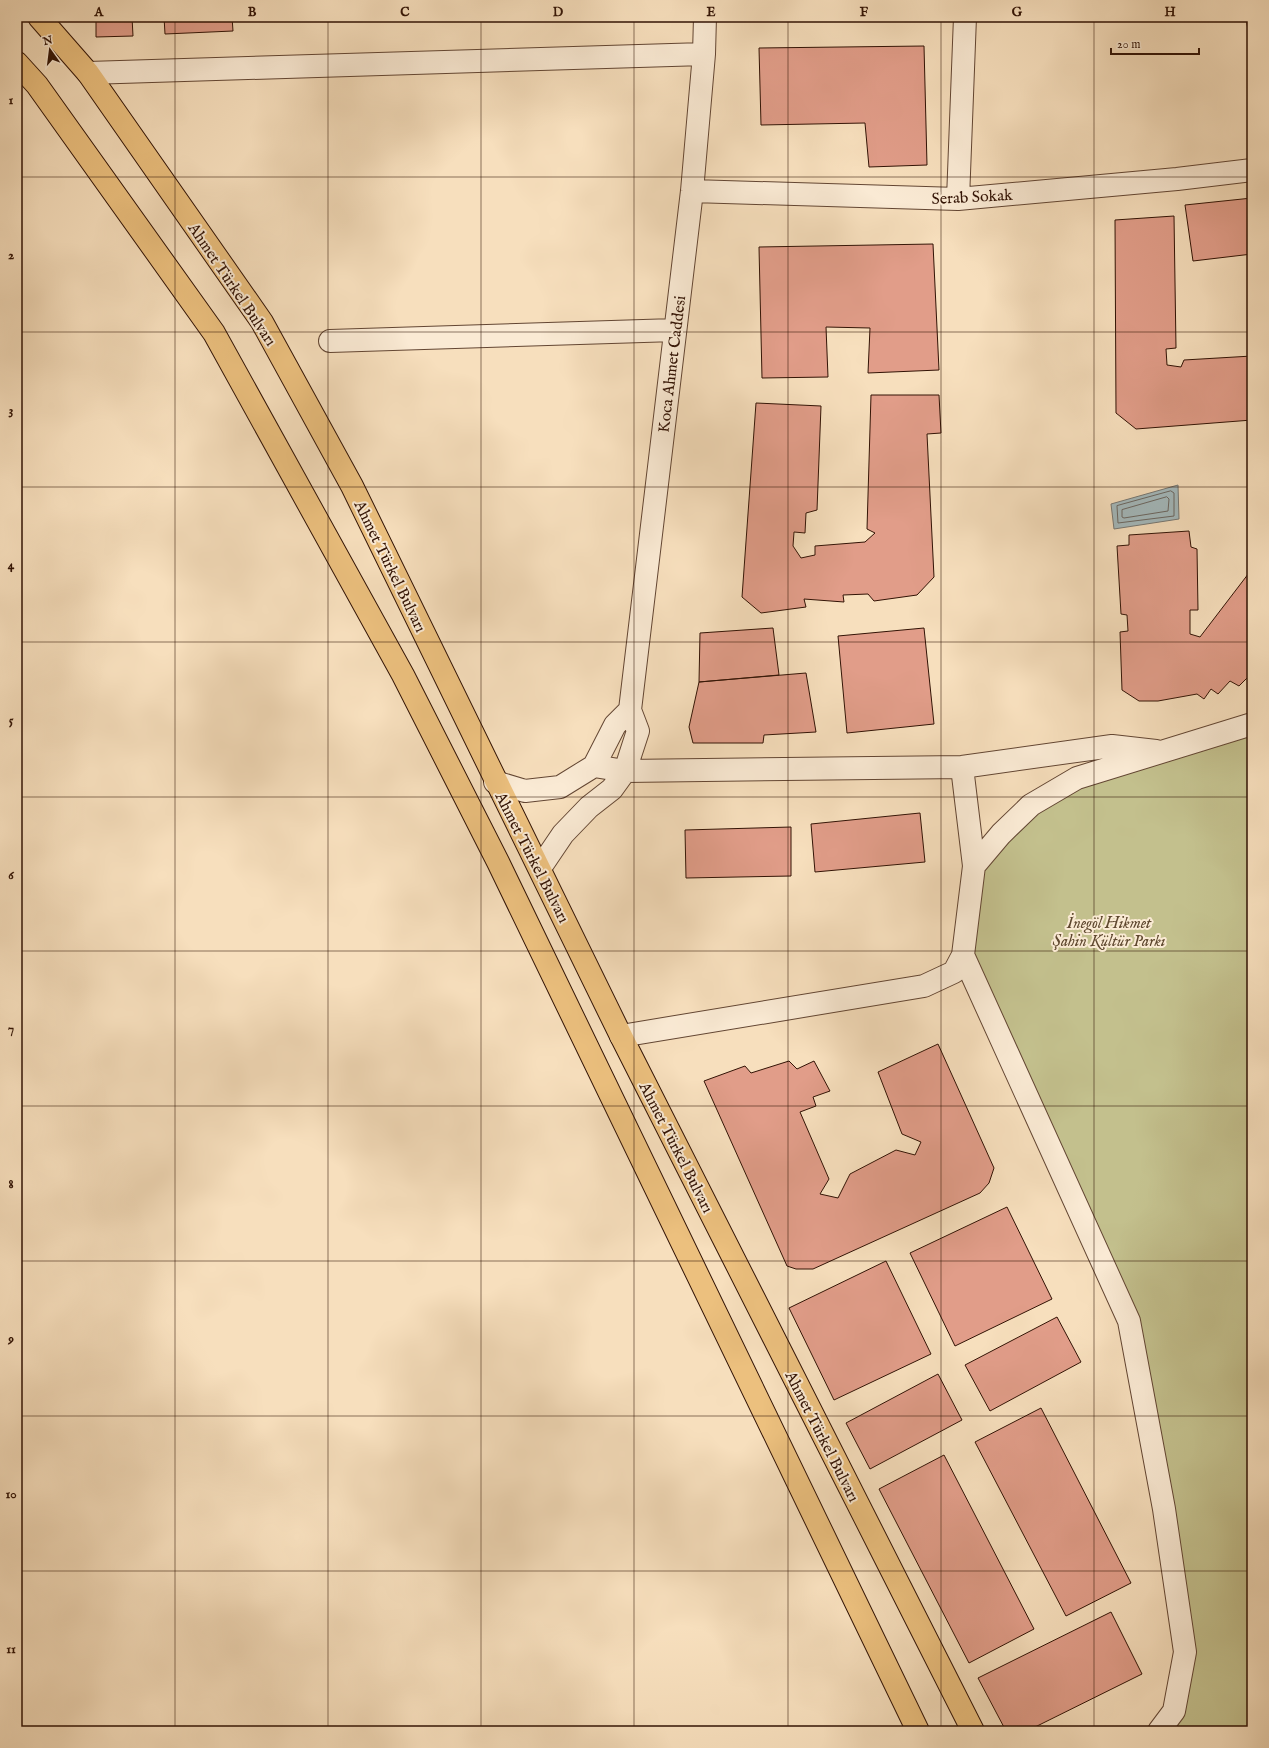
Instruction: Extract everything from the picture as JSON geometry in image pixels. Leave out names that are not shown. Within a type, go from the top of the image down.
[{"type":"main road","name":"Ahmet Türkel Bulvarı","points":[[39,17],[88,73],[262,322],[352,486],[495,782],[540,868],[620,1036],[973,1731]]},
{"type":"main road","name":"Ahmet Türkel Bulvarı","points":[[17,63],[37,85],[214,333],[403,675],[498,862],[918,1731]]},
{"type":"street","name":"Koca Ahmet Caddesi","points":[[630,710],[692,191],[704,54],[705,17]]},
{"type":"street","points":[[958,199],[965,17]]},
{"type":"street","points":[[88,73],[704,54]]},
{"type":"street","name":"Serab Sokak","points":[[692,191],[958,199],[1177,180],[1252,170]]},
{"type":"street","points":[[330,341],[675,330]]},
{"type":"street","points":[[495,782],[525,792],[560,787],[594,766],[615,725],[630,710],[638,731],[625,771],[612,789],[589,807],[563,834],[540,868]]},
{"type":"street","points":[[974,866],[1001,834],[1031,805],[1077,778],[1252,724]]},
{"type":"street","points":[[594,766],[625,771],[962,767],[1112,746],[1164,752]]},
{"type":"street","points":[[620,1036],[924,986],[954,972],[963,955],[974,866],[962,767]]},
{"type":"street","points":[[963,955],[1129,1321],[1164,1509],[1185,1652],[1174,1711],[1159,1731]]},
{"type":"green space","name":"İnegöl Hikmet Şahin Kültür Parkı","points":[[1252,724],[1252,1731],[1159,1731],[1185,1652],[1129,1321],[963,955],[974,866],[1031,805]]},
{"type":"water","points":[[1178,485],[1179,519],[1114,529],[1111,504]]},
{"type":"building","points":[[96,17],[132,17],[133,36],[96,37]]},
{"type":"building","points":[[164,17],[232,17],[233,31],[165,34]]},
{"type":"building","points":[[1246,17],[1252,17],[1252,57]]},
{"type":"building","points":[[924,46],[927,165],[869,167],[865,123],[761,125],[759,48]]},
{"type":"building","points":[[1252,198],[1252,254],[1193,261],[1185,205]]},
{"type":"building","points":[[1174,216],[1176,348],[1166,349],[1167,365],[1181,367],[1184,360],[1252,356],[1252,420],[1136,429],[1116,413],[1115,220]]},
{"type":"building","points":[[933,244],[939,370],[868,373],[870,328],[826,327],[828,377],[762,378],[759,247]]},
{"type":"building","points":[[871,395],[939,395],[941,433],[927,434],[934,577],[917,595],[874,601],[868,594],[843,595],[844,602],[804,599],[806,607],[761,613],[742,597],[756,403],[821,406],[817,510],[806,513],[805,533],[794,532],[793,546],[801,558],[815,555],[815,546],[865,542],[875,533],[867,529]]},
{"type":"building","points":[[1189,531],[1191,547],[1197,549],[1198,610],[1190,610],[1190,634],[1200,637],[1252,569],[1252,673],[1239,686],[1230,681],[1218,694],[1211,689],[1204,699],[1197,694],[1158,701],[1139,701],[1122,690],[1120,632],[1128,631],[1127,615],[1121,614],[1117,546],[1129,545],[1129,535]]},
{"type":"building","points":[[773,628],[779,675],[699,682],[700,633]]},
{"type":"building","points":[[924,628],[934,724],[847,733],[838,636]]},
{"type":"building","points":[[806,673],[816,732],[764,735],[763,743],[693,743],[689,727],[699,682]]},
{"type":"building","points":[[920,813],[925,862],[815,872],[811,824]]},
{"type":"building","points":[[791,827],[791,876],[686,878],[685,830]]},
{"type":"building","points":[[938,1044],[994,1168],[989,1183],[980,1193],[813,1269],[796,1269],[787,1266],[704,1081],[745,1066],[751,1073],[789,1061],[797,1069],[814,1061],[830,1091],[813,1097],[816,1106],[800,1112],[829,1179],[820,1194],[838,1198],[850,1174],[896,1150],[915,1155],[921,1142],[902,1134],[878,1072]]},
{"type":"building","points":[[1007,1207],[1052,1299],[955,1346],[910,1253]]},
{"type":"building","points":[[886,1261],[931,1354],[834,1400],[789,1308]]},
{"type":"building","points":[[1057,1317],[1081,1362],[990,1411],[965,1365]]},
{"type":"building","points":[[938,1374],[962,1420],[870,1469],[846,1423]]},
{"type":"building","points":[[1041,1408],[1131,1583],[1066,1616],[975,1442]]},
{"type":"building","points":[[944,1455],[1034,1629],[969,1663],[879,1489]]},
{"type":"building","points":[[1111,1612],[1142,1674],[1027,1731],[1006,1731],[978,1678]]}]
